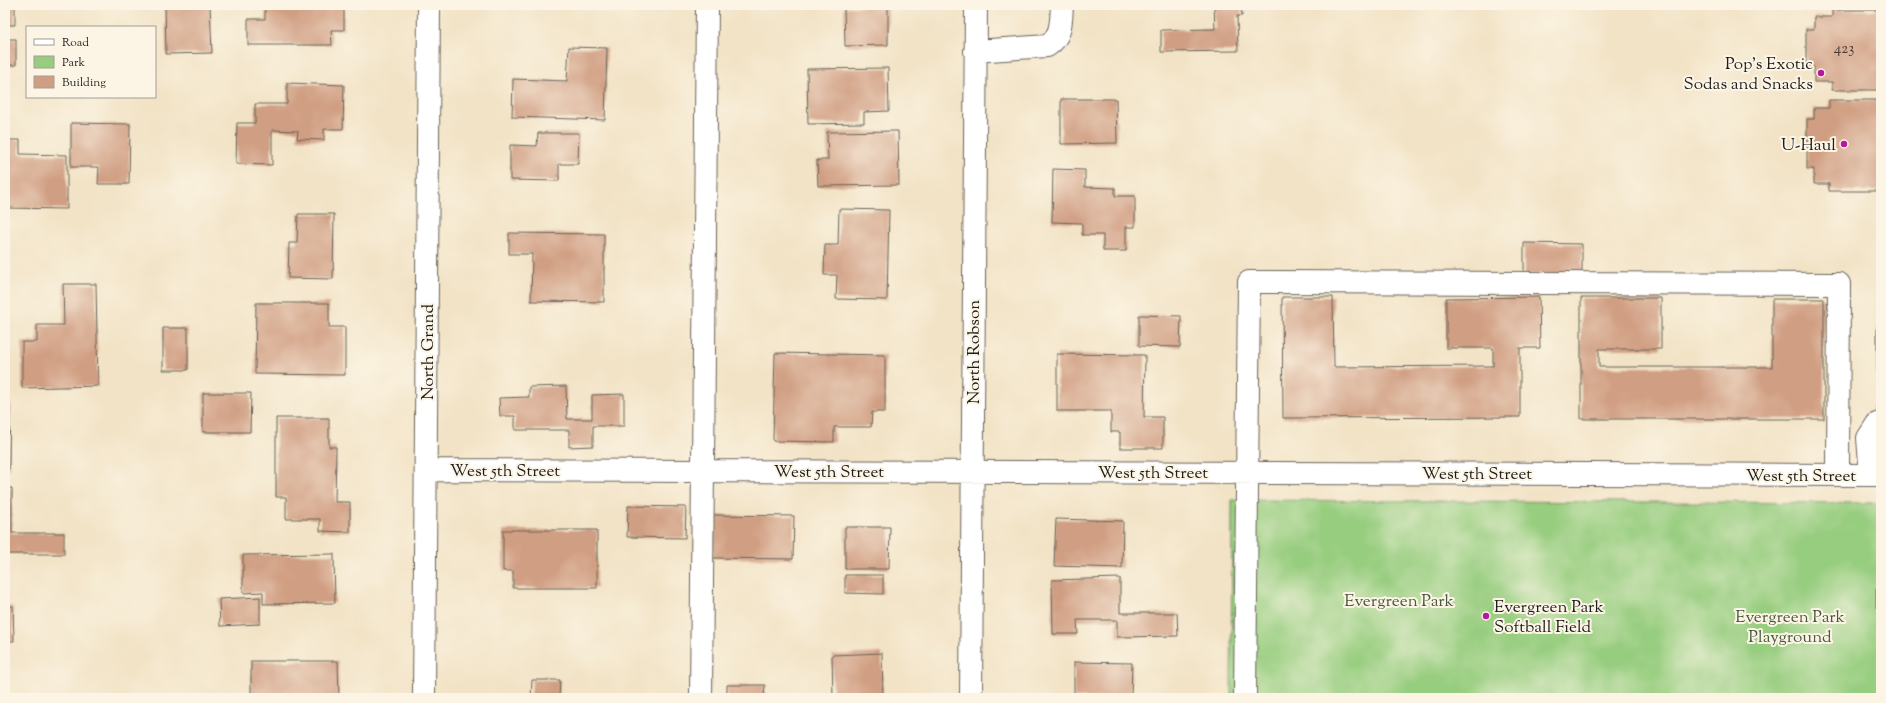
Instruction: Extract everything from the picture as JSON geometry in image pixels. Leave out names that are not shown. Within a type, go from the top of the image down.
[{"type":"street","name":"North Grand","points":[[424,698],[429,5]]},
{"type":"street","points":[[701,698],[707,5]]},
{"type":"street","name":"North Robson","points":[[970,698],[976,5]]},
{"type":"street","points":[[975,51],[1047,46],[1055,42],[1060,32],[1062,5]]},
{"type":"street","points":[[1245,698],[1248,282],[1839,284],[1838,474]]},
{"type":"street","points":[[1876,475],[1868,438],[1877,424],[1881,423]]},
{"type":"street","name":"West 5th Street","points":[[426,470],[1876,475]]},
{"type":"green space","name":"Evergreen Park","points":[[1232,500],[1881,503],[1881,698],[1231,698]]},
{"type":"building","points":[[5,5],[15,5],[15,25],[5,25]]},
{"type":"building","points":[[165,5],[210,5],[212,53],[166,54]]},
{"type":"building","points":[[265,5],[344,5],[344,30],[331,30],[332,45],[248,45],[248,19],[265,19]]},
{"type":"building","points":[[1214,5],[1241,5],[1242,16],[1237,16],[1238,51],[1161,52],[1161,30],[1215,29]]},
{"type":"building","points":[[888,6],[888,45],[845,46],[844,7]]},
{"type":"building","points":[[1832,10],[1881,10],[1881,90],[1832,90],[1832,82],[1814,82],[1814,67],[1806,67],[1806,29],[1814,29],[1814,17],[1832,17]]},
{"type":"building","points":[[5,39],[16,39],[16,65],[5,65]]},
{"type":"building","points":[[569,47],[607,48],[605,120],[512,117],[513,79],[567,81]]},
{"type":"building","points":[[888,68],[889,111],[864,112],[864,123],[808,124],[807,69]]},
{"type":"building","points":[[287,83],[344,85],[343,129],[324,129],[324,140],[297,139],[298,131],[272,130],[272,165],[236,164],[237,123],[255,123],[255,104],[287,104]]},
{"type":"building","points":[[1061,99],[1116,99],[1117,143],[1061,144]]},
{"type":"building","name":"U-Haul","points":[[1829,100],[1881,100],[1881,191],[1829,191],[1829,184],[1814,184],[1814,169],[1807,169],[1807,119],[1814,119],[1814,108],[1829,108]]},
{"type":"building","points":[[71,123],[130,124],[129,184],[98,184],[99,167],[71,167]]},
{"type":"building","points":[[898,131],[899,185],[818,186],[817,160],[828,160],[827,132]]},
{"type":"building","points":[[538,133],[579,133],[578,164],[559,164],[559,181],[510,180],[510,145],[537,146]]},
{"type":"building","points":[[5,140],[20,140],[20,154],[67,155],[67,209],[5,208]]},
{"type":"building","points":[[1053,169],[1085,170],[1085,187],[1115,188],[1115,196],[1135,196],[1135,227],[1126,227],[1126,251],[1103,251],[1103,235],[1082,235],[1082,223],[1052,222]]},
{"type":"building","points":[[839,209],[889,210],[887,300],[836,299],[837,275],[824,275],[825,245],[838,245]]},
{"type":"building","points":[[298,214],[334,214],[333,279],[288,278],[289,243],[297,243]]},
{"type":"building","points":[[509,233],[604,234],[604,302],[531,301],[532,254],[509,254]]},
{"type":"building","points":[[1524,243],[1582,244],[1582,275],[1524,274]]},
{"type":"building","points":[[63,284],[96,284],[98,386],[22,388],[22,342],[37,342],[37,325],[64,325]]},
{"type":"building","points":[[1282,297],[1333,297],[1334,367],[1493,366],[1493,348],[1446,348],[1446,298],[1539,297],[1540,348],[1520,348],[1520,417],[1283,418]]},
{"type":"building","points":[[1581,298],[1661,298],[1661,349],[1599,349],[1599,367],[1772,367],[1772,299],[1824,299],[1824,419],[1581,419]]},
{"type":"building","points":[[256,303],[329,303],[329,327],[345,327],[345,375],[255,374]]},
{"type":"building","points":[[1139,315],[1181,316],[1180,347],[1139,346]]},
{"type":"building","points":[[1877,327],[1881,327],[1881,415],[1877,415]]},
{"type":"building","points":[[163,328],[188,328],[188,370],[163,370]]},
{"type":"building","points":[[775,353],[885,355],[885,412],[872,412],[871,427],[834,427],[834,442],[773,441]]},
{"type":"building","points":[[1057,354],[1145,355],[1144,417],[1163,417],[1163,448],[1120,448],[1120,432],[1111,432],[1111,411],[1057,411]]},
{"type":"building","points":[[566,386],[567,419],[592,419],[592,395],[624,394],[624,426],[593,426],[593,446],[569,447],[569,430],[515,430],[515,416],[500,416],[499,398],[529,397],[529,387]]},
{"type":"building","points":[[203,393],[251,393],[250,432],[203,432]]},
{"type":"building","points":[[5,402],[10,402],[9,469],[5,469]]},
{"type":"building","points":[[276,418],[329,418],[329,447],[336,447],[335,502],[350,502],[350,532],[320,531],[320,519],[286,519],[286,497],[276,497]]},
{"type":"building","points":[[5,488],[12,488],[12,533],[64,533],[64,554],[5,554]]},
{"type":"building","points":[[628,506],[686,507],[685,538],[627,537]]},
{"type":"building","points":[[713,515],[794,516],[793,559],[713,558]]},
{"type":"building","points":[[1056,519],[1123,521],[1122,568],[1054,566]]},
{"type":"building","points":[[845,527],[890,527],[889,569],[845,569]]},
{"type":"building","points":[[503,530],[597,530],[597,588],[513,588],[513,571],[503,571]]},
{"type":"building","points":[[334,554],[335,603],[263,604],[263,592],[243,593],[243,555]]},
{"type":"building","points":[[845,575],[883,575],[883,594],[845,593]]},
{"type":"building","points":[[1120,578],[1120,613],[1177,613],[1178,636],[1117,637],[1117,620],[1077,620],[1078,634],[1053,634],[1052,580]]},
{"type":"building","points":[[1876,589],[1881,589],[1881,608],[1876,608]]},
{"type":"building","points":[[260,597],[260,624],[220,626],[219,599]]},
{"type":"building","points":[[5,606],[13,606],[14,641],[5,641]]},
{"type":"building","points":[[882,653],[883,698],[833,698],[832,655]]},
{"type":"building","points":[[251,661],[338,661],[339,698],[251,698]]},
{"type":"building","points":[[1074,662],[1132,663],[1131,698],[1074,698]]},
{"type":"building","points":[[532,680],[560,680],[559,698],[531,698]]},
{"type":"building","points":[[727,685],[765,685],[764,698],[727,698]]},
{"type":"place","name":"Pop's Exotic Sodas and Snacks","points":[[1821,73]]},
{"type":"place","name":"U-Haul","points":[[1844,144]]},
{"type":"place","name":"Evergreen Park Softball Field","points":[[1486,616]]},
{"type":"park label","name":"Evergreen Park Playground","points":[[1790,626]]}]
